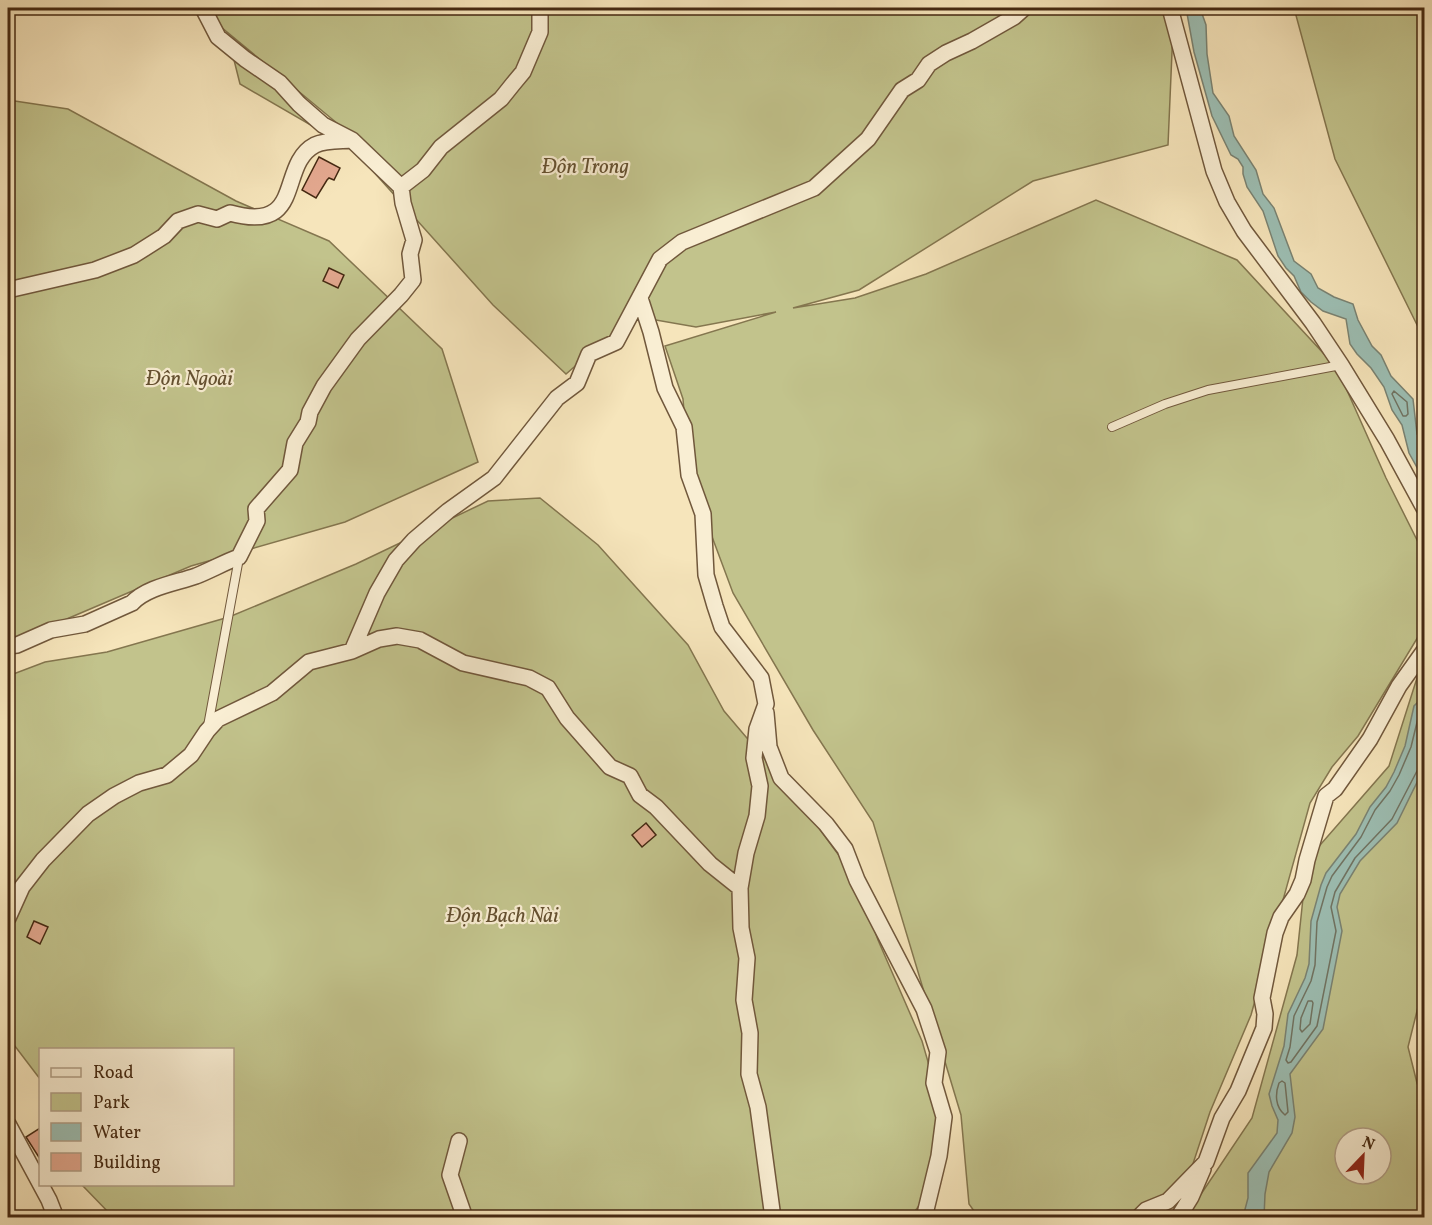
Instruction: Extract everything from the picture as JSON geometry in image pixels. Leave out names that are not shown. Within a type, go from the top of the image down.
[{"type":"street","points":[[8,646],[17,645],[51,630],[85,624],[132,603],[137,598],[239,556],[256,520],[256,509],[290,470],[295,443],[308,422],[310,412],[324,386],[358,339],[413,280],[410,254],[414,240],[401,187],[352,140],[323,125],[280,83],[218,37],[203,8]]},
{"type":"street","points":[[401,187],[423,170],[441,147],[501,99],[523,72],[540,32],[540,8]]},
{"type":"street","points":[[352,651],[377,593],[396,560],[414,540],[448,511],[494,478],[557,398],[577,383],[589,354],[616,342],[660,259],[682,242],[814,188],[868,139],[902,90],[918,80],[929,64],[1014,17],[1024,8]]},
{"type":"street","points":[[1170,8],[1214,171],[1227,202],[1244,231],[1313,323],[1341,365],[1425,508]]},
{"type":"street","points":[[8,290],[95,270],[115,263],[134,255],[164,236],[178,221],[198,214],[217,219],[230,213],[245,217],[267,214],[276,210],[285,200],[297,166],[305,153],[316,145],[352,140]]},
{"type":"street","points":[[640,298],[665,388],[684,427],[689,475],[703,514],[706,575],[715,606],[722,627],[761,678],[766,704],[769,747],[781,778],[826,824],[845,849],[857,880],[924,1009],[938,1052],[934,1083],[944,1117],[939,1156],[924,1218]]},
{"type":"street","points":[[8,918],[22,887],[43,860],[88,814],[114,796],[139,783],[167,775],[191,754],[218,719],[272,693],[309,662],[352,651],[379,639],[397,636],[428,643],[463,663],[529,678],[548,688],[567,718],[610,768],[630,776],[640,795],[656,807],[710,864],[740,888]]},
{"type":"street","points":[[1178,1218],[1191,1197],[1222,1118],[1238,1091],[1264,1028],[1265,1014],[1262,998],[1275,933],[1281,917],[1297,894],[1303,880],[1326,796],[1335,789],[1370,739],[1399,686],[1425,651]]},
{"type":"street","points":[[766,704],[757,729],[754,758],[760,786],[757,816],[746,853],[740,888],[741,928],[747,958],[744,1000],[750,1033],[749,1074],[758,1107],[773,1218]]},
{"type":"street","points":[[8,1124],[39,1181]]},
{"type":"street","points":[[459,1141],[450,1175],[465,1218]]},
{"type":"street","points":[[1138,1218],[1146,1210],[1168,1201],[1206,1162]]},
{"type":"street","points":[[41,1186],[54,1217]]},
{"type":"street","points":[[1188,1218],[1191,1197]]},
{"type":"lane","points":[[1112,427],[1165,404],[1208,390],[1341,365]]},
{"type":"lane","points":[[207,731],[239,556]]},
{"type":"green space","name":"Độn Trong","points":[[198,8],[1163,8],[1173,29],[1168,145],[1033,181],[859,290],[793,308],[855,298],[926,274],[1096,200],[1237,260],[1337,368],[1386,478],[1424,554],[1424,627],[1358,736],[1332,767],[1310,803],[1251,1015],[1210,1112],[1185,1188],[1169,1209],[1155,1218],[979,1218],[969,1204],[961,1115],[873,822],[813,730],[733,593],[689,475],[683,399],[665,346],[776,312],[696,327],[633,316],[566,374],[493,305],[354,150],[240,84],[231,48],[299,104],[361,143]]},
{"type":"green space","points":[[1294,8],[1424,8],[1424,339],[1335,159]]},
{"type":"green space","name":"Độn Ngoài","points":[[8,100],[68,109],[236,201],[329,241],[442,349],[478,462],[345,522],[191,566],[8,644]]},
{"type":"green space","name":"Độn Bạch Nài","points":[[540,498],[598,545],[688,645],[724,711],[791,790],[857,880],[878,940],[922,1041],[944,1117],[937,1181],[910,1218],[113,1217],[83,1186],[234,1186],[234,1048],[39,1048],[39,1078],[8,1037],[8,676],[45,662],[107,652],[229,617],[356,564],[488,501]]},
{"type":"green space","points":[[1424,656],[1424,929],[1419,1003],[1408,1047],[1424,1101],[1424,1217],[1185,1218],[1252,1118],[1297,955],[1307,860],[1389,766]]},
{"type":"water","points":[[1186,8],[1200,8],[1206,25],[1207,54],[1213,93],[1229,116],[1234,136],[1256,170],[1263,194],[1274,208],[1294,261],[1311,274],[1318,288],[1353,304],[1358,320],[1372,346],[1381,355],[1391,376],[1413,399],[1417,434],[1424,446],[1424,480],[1409,453],[1402,425],[1392,410],[1384,387],[1350,344],[1346,319],[1323,311],[1311,302],[1301,292],[1294,276],[1278,256],[1263,211],[1247,187],[1243,167],[1238,159],[1231,155],[1212,116],[1194,52]]},
{"type":"water","points":[[1424,696],[1424,768],[1397,823],[1360,861],[1340,894],[1337,907],[1342,931],[1323,1029],[1290,1074],[1295,1117],[1292,1133],[1269,1172],[1264,1217],[1243,1217],[1248,1198],[1248,1173],[1277,1133],[1278,1120],[1269,1094],[1284,1046],[1288,1014],[1309,964],[1311,921],[1321,885],[1326,873],[1356,834],[1370,807],[1386,787],[1405,746],[1414,706]]},
{"type":"building","points":[[319,157],[340,168],[334,180],[329,178],[327,180],[316,198],[302,190]]},
{"type":"building","points":[[329,268],[344,275],[338,288],[323,281]]},
{"type":"building","points":[[646,823],[656,835],[642,847],[632,835]]},
{"type":"building","points":[[34,921],[48,927],[40,944],[27,937]]},
{"type":"building","points":[[39,1129],[39,1157],[26,1137]]}]
